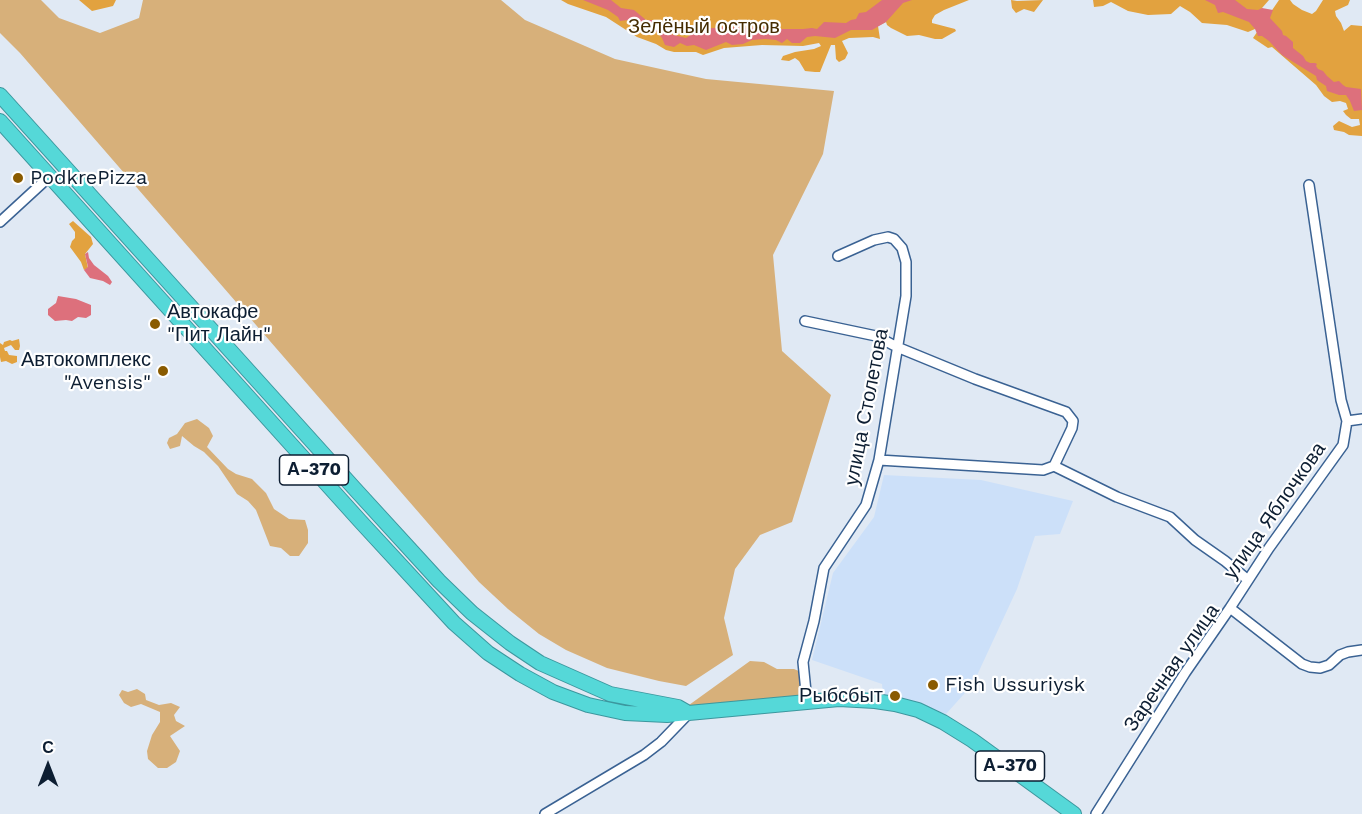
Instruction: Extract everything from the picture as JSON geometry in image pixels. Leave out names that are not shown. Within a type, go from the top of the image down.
[{"type":"highway","name":"А-370","points":[[0,95],[361,496],[472,613],[510,644],[540,663],[610,694],[678,707],[689,713]]},
{"type":"highway","name":"А-370","points":[[0,121],[438,606],[488,653],[520,674],[553,692],[588,705],[625,713],[667,715],[839,699],[895,704],[943,722],[972,740],[1074,814]]},
{"type":"highway","points":[[438,606],[450,604],[451,592]]},
{"type":"street","points":[[0,222],[50,176]]},
{"type":"street","name":"улица Яблочкова","points":[[1230,608],[1343,446],[1347,421],[1341,400],[1309,185]]},
{"type":"street","name":"улица Столетова","points":[[807,702],[803,662],[824,568],[866,505],[879,460],[906,296],[906,262],[902,248],[894,239],[888,237],[874,240],[838,256]]},
{"type":"street","points":[[805,321],[876,336],[975,379],[1066,412],[1072,420],[1072,428],[1054,466],[1043,470],[879,460]]},
{"type":"street","points":[[1347,421],[1362,419]]},
{"type":"street","points":[[1054,466],[1117,497],[1170,517],[1195,540],[1248,580]]},
{"type":"street","name":"Заречная улица","points":[[1096,814],[1185,673],[1230,608],[1302,664],[1310,667],[1320,668],[1340,655],[1362,650]]},
{"type":"street","points":[[545,814],[644,754],[661,742],[689,713]]},
{"type":"shaded area","points":[[0,0],[41,0],[59,18],[100,33],[139,18],[143,0],[501,0],[525,20],[615,59],[706,79],[834,91],[823,154],[773,255],[782,351],[831,395],[792,522],[760,535],[735,569],[724,618],[733,655],[686,686],[659,681],[607,668],[566,650],[539,634],[508,609],[479,582],[20,53],[0,33]]},
{"type":"shaded area","points":[[583,0],[611,0],[621,8],[634,10],[646,20],[652,20],[661,25],[671,25],[670,34],[686,38],[700,29],[726,27],[817,29],[824,22],[846,23],[856,19],[859,13],[866,12],[882,0],[912,0],[903,3],[886,22],[872,30],[851,30],[835,38],[807,37],[800,43],[792,43],[787,39],[782,43],[765,39],[732,45],[726,42],[706,50],[680,43],[674,47],[665,45],[657,32],[634,28],[628,20],[620,21],[608,10]]},
{"type":"shaded area","points":[[1205,0],[1235,0],[1247,9],[1273,10],[1270,18],[1283,35],[1293,42],[1293,48],[1306,61],[1317,64],[1318,69],[1334,82],[1339,81],[1346,87],[1361,89],[1362,110],[1354,111],[1346,95],[1327,91],[1326,86],[1317,80],[1316,76],[1282,55],[1262,36],[1258,36],[1249,22],[1223,12],[1218,13],[1215,5]]},
{"type":"shaded area","points":[[88,252],[94,265],[112,282],[110,285],[90,278],[84,270],[88,267],[85,254]]},
{"type":"shaded area","points":[[58,296],[76,299],[91,305],[91,315],[86,318],[78,317],[72,321],[55,321],[48,315],[48,309],[56,303]]},
{"type":"shaded area","points":[[197,419],[209,428],[213,436],[207,447],[228,469],[252,479],[266,493],[274,509],[289,519],[305,520],[308,543],[299,556],[290,556],[281,548],[270,546],[256,510],[237,494],[218,466],[204,452],[182,436],[180,446],[170,449],[167,443],[169,438],[177,434],[185,423]]},
{"type":"shaded area","points":[[884,475],[981,480],[1073,501],[1060,534],[1035,536],[1017,589],[973,684],[946,714],[883,696],[882,684],[812,660],[833,573],[874,517]]},
{"type":"shaded area","points":[[750,661],[764,662],[777,669],[794,669],[801,672],[804,696],[694,707],[689,705]]},
{"type":"shaded area","points":[[137,689],[145,694],[146,700],[159,705],[171,703],[180,707],[174,715],[176,721],[185,726],[170,736],[180,751],[176,762],[167,768],[158,768],[148,759],[147,751],[152,735],[160,722],[160,712],[141,704],[131,707],[124,703],[119,695],[122,690],[128,692]]},
{"type":"green space","points":[[79,0],[116,0],[113,6],[92,11]]},
{"type":"green space","name":"Зелёный остров","points":[[561,0],[969,0],[935,15],[932,23],[956,31],[942,39],[919,35],[907,36],[891,28],[886,22],[878,26],[880,39],[849,38],[842,41],[848,53],[845,59],[839,62],[836,59],[835,45],[831,45],[820,72],[815,72],[805,71],[795,58],[789,61],[781,60],[783,56],[821,46],[819,43],[803,46],[762,45],[724,48],[703,55],[696,52],[674,52],[637,37],[606,17]]},
{"type":"green space","points":[[1011,0],[1043,0],[1034,12],[1024,9],[1016,13],[1012,8]]},
{"type":"green space","points":[[1093,0],[1269,0],[1262,8],[1255,29],[1248,32],[1227,25],[1202,23],[1180,6],[1171,14],[1148,15],[1128,11],[1111,2],[1094,7]]},
{"type":"green space","points":[[1279,0],[1290,0],[1302,10],[1312,14],[1323,0],[1350,0],[1348,5],[1335,11],[1344,31],[1351,25],[1362,26],[1362,136],[1334,130],[1333,126],[1339,121],[1352,127],[1360,125],[1359,119],[1351,119],[1343,111],[1348,109],[1346,103],[1332,102],[1272,47],[1268,48],[1253,38]]},
{"type":"green space","points":[[73,221],[91,237],[93,244],[85,254],[88,268],[84,270],[70,247],[75,238],[75,232],[69,224]]},
{"type":"green space","points":[[19,339],[20,346],[19,350],[15,350],[11,345],[4,348],[9,355],[17,356],[17,362],[12,364],[6,361],[1,362],[0,357],[0,343],[3,345],[4,342]]},
{"type":"place","name":"PodkrePizza","points":[[18,178]]},
{"type":"place","name":"Автокафе \"Пит Лайн\"","points":[[155,324]]},
{"type":"place","name":"Автокомплекс \"Avensis\"","points":[[163,371]]},
{"type":"place","name":"Fish Ussuriysk","points":[[933,685]]},
{"type":"place","name":"Рыбсбыт","points":[[895,696]]}]
